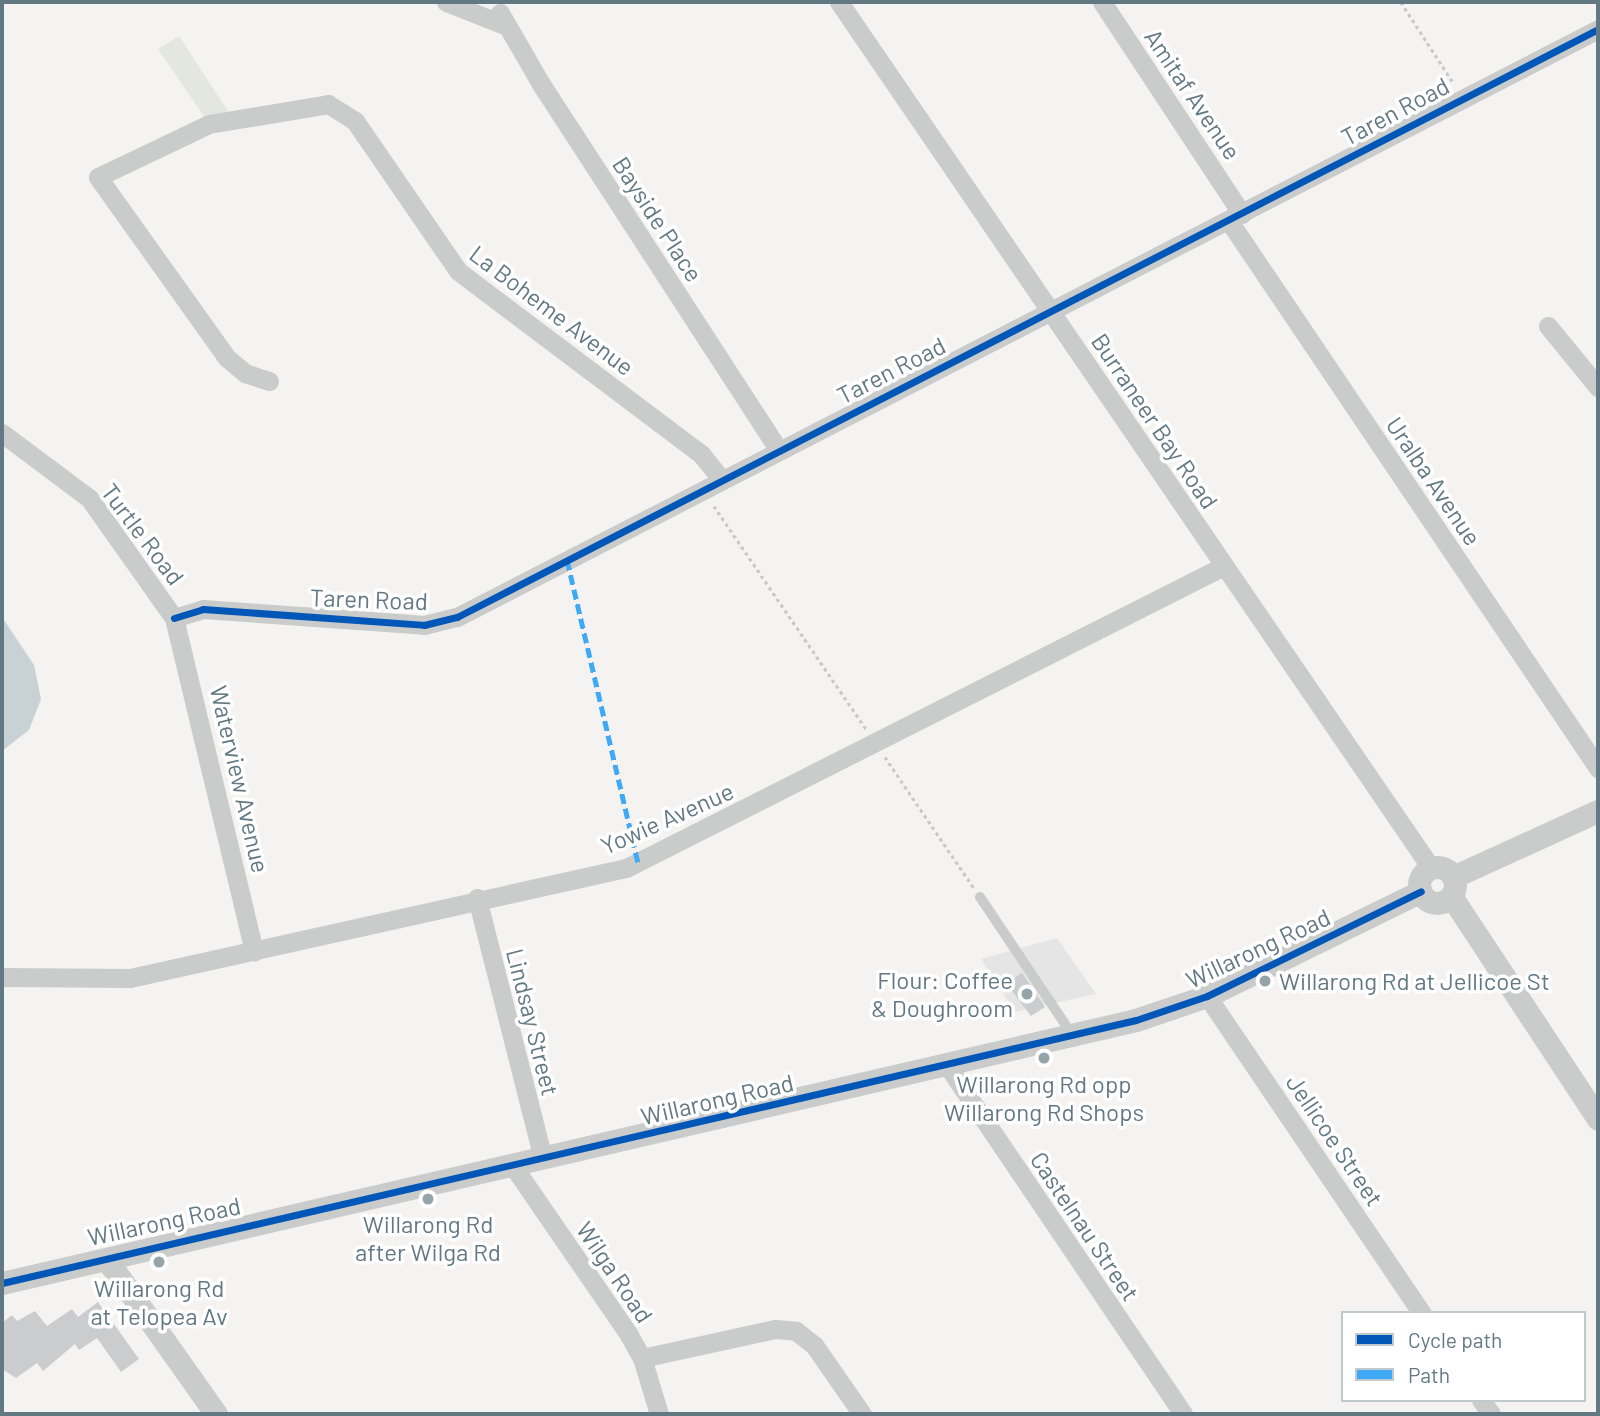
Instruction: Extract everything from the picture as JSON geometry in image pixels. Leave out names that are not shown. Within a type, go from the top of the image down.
[{"type":"street","name":"Bayside Place","points":[[446,2],[504,20],[778,449]]},
{"type":"street","name":"Burraneer Bay Road","points":[[839,2],[1222,567],[1431,868]]},
{"type":"street","name":"Amitaf Avenue","points":[[1102,2],[1236,217]]},
{"type":"street","name":"Taren Road","points":[[174,618],[203,609],[424,625],[457,617],[778,449],[1236,217],[1598,29]]},
{"type":"street","name":"La Boheme Avenue","points":[[269,381],[245,373],[227,358],[98,177],[209,124],[328,104],[355,121],[458,271],[701,454],[721,479]]},
{"type":"street","name":"Uralba Avenue","points":[[1236,217],[1598,768]]},
{"type":"street","points":[[1548,326],[1598,387]]},
{"type":"street","name":"Turtle Road","points":[[2,433],[89,498],[174,618]]},
{"type":"street","name":"Yowie Avenue","points":[[2,977],[130,978],[254,952],[477,898],[626,868],[1222,567]]},
{"type":"street","name":"Waterview Avenue","points":[[174,618],[254,952]]},
{"type":"street","points":[[1598,811],[1452,887],[1434,903],[1421,891],[1420,879],[1431,868],[1443,868],[1452,887],[1598,1119]]},
{"type":"street","name":"Willarong Road","points":[[2,1283],[1072,1036],[1207,996],[1421,891]]},
{"type":"street","name":"Lindsay Street","points":[[477,898],[543,1159]]},
{"type":"street","name":"Jellicoe Street","points":[[1207,996],[1421,1311]]},
{"type":"street","name":"Castelnau Street","points":[[947,1065],[1183,1414]]},
{"type":"street","name":"Wilga Road","points":[[513,1166],[642,1358],[656,1413]]},
{"type":"street","points":[[107,1260],[216,1414]]},
{"type":"street","points":[[642,1358],[775,1329],[796,1331],[814,1345],[862,1414]]},
{"type":"lane","points":[[980,897],[1072,1036]]},
{"type":"path","points":[[1401,2],[1463,97]]},
{"type":"path","points":[[703,489],[980,897]]},
{"type":"shaded area","points":[[179,36],[233,119],[209,124],[158,49]]},
{"type":"shaded area","points":[[2,617],[34,665],[41,699],[29,730],[2,751]]},
{"type":"shaded area","points":[[1057,938],[1096,994],[1015,1012],[981,959]]},
{"type":"building","name":"Flour: Coffee & Doughroom","points":[[1022,973],[1045,1007],[1031,1016],[1006,983]]},
{"type":"building","points":[[98,1302],[139,1359],[121,1372],[97,1338],[79,1350],[75,1344],[43,1371],[37,1363],[16,1378],[2,1369],[2,1323],[12,1315],[17,1321],[35,1311],[47,1326],[72,1309],[78,1317]]},
{"type":"marked path","points":[[567,560],[638,863]]},
{"type":"cycle path","points":[[174,618],[203,609],[424,625],[457,617],[1598,29]]},
{"type":"cycle path","points":[[2,1283],[1136,1020],[1207,996],[1421,891]]},
{"type":"place","name":"Willarong Rd at Jellicoe St","points":[[1265,981]]},
{"type":"place","name":"Flour: Coffee & Doughroom","points":[[1027,994]]},
{"type":"place","name":"Willarong Rd opp Willarong Rd Shops","points":[[1044,1058]]},
{"type":"place","name":"Willarong Rd after Wilga Rd","points":[[428,1199]]},
{"type":"place","name":"Willarong Rd at Telopea Av","points":[[159,1262]]}]
